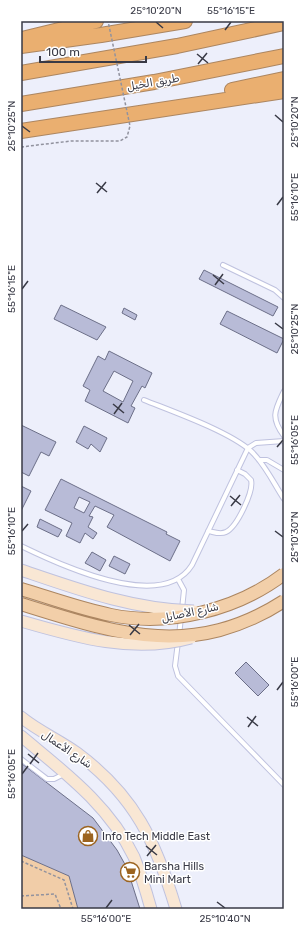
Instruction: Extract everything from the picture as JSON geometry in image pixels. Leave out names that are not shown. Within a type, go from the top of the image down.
[{"type":"highway","points":[[21,39],[96,21]]},
{"type":"highway","points":[[122,32],[149,21]]},
{"type":"highway","points":[[21,46],[122,32],[185,21]]},
{"type":"highway","points":[[21,73],[154,50],[284,23]]},
{"type":"highway","name":"طريق الخيل","points":[[21,104],[154,82],[284,56]]},
{"type":"highway","points":[[202,102],[216,94],[284,79]]},
{"type":"highway","points":[[21,132],[202,102],[284,91]]},
{"type":"main road","name":"شارع الأصايل","points":[[21,589],[96,612],[127,618],[157,619],[202,611],[243,598],[284,574]]},
{"type":"main road","name":"شارع الأصايل","points":[[21,604],[94,627],[126,634],[165,636],[209,633],[244,622],[284,601]]},
{"type":"street","points":[[21,570],[133,604],[168,610],[202,611]]},
{"type":"street","points":[[21,621],[79,638],[115,644],[170,643],[209,633]]},
{"type":"street","name":"شارع الأعمال","points":[[21,717],[90,763],[104,775],[128,801],[155,847],[176,909]]},
{"type":"street","name":"شارع الأعمال","points":[[21,736],[94,799],[120,832],[139,870],[151,909]]},
{"type":"lane","points":[[223,265],[275,290],[284,298]]},
{"type":"lane","points":[[284,391],[276,408],[274,417],[277,426],[284,436]]},
{"type":"lane","points":[[144,400],[204,425],[248,448],[259,460],[284,499]]},
{"type":"lane","points":[[21,546],[67,566],[125,583],[151,586],[168,584],[178,579],[188,571],[192,565],[248,448],[256,443],[284,441]]},
{"type":"lane","points":[[259,460],[267,460],[284,470]]},
{"type":"lane","points":[[208,531],[222,533],[232,528],[250,493],[251,480],[245,474],[237,470]]},
{"type":"lane","points":[[178,579],[183,586],[184,593],[175,660],[178,676],[284,785]]},
{"type":"lane","points":[[21,759],[47,779],[54,779],[65,773]]},
{"type":"path","points":[[21,147],[66,141],[120,141],[127,137],[130,126],[108,21]]},
{"type":"path","points":[[21,861],[64,880],[73,909]]},
{"type":"path","points":[[21,896],[55,894],[61,909]]},
{"type":"shaded area","points":[[21,855],[69,876],[78,909],[21,909]]},
{"type":"building","points":[[204,270],[278,307],[273,316],[199,279]]},
{"type":"building","points":[[61,305],[106,327],[97,340],[54,319]]},
{"type":"building","points":[[124,308],[137,315],[135,320],[122,313]]},
{"type":"building","points":[[227,311],[284,339],[277,353],[220,324]]},
{"type":"building","points":[[109,351],[152,373],[145,388],[142,386],[131,406],[135,408],[128,423],[85,401],[90,390],[83,386],[98,356],[105,360]],"holes":[[[114,371],[133,381],[123,402],[103,391]]]},
{"type":"building","points":[[21,425],[56,442],[49,456],[41,452],[29,476],[21,472]]},
{"type":"building","points":[[84,426],[107,438],[100,452],[91,444],[88,449],[76,442]]},
{"type":"building","points":[[61,479],[167,532],[166,534],[180,541],[170,561],[107,527],[114,515],[95,506],[89,516],[93,517],[88,527],[97,533],[93,539],[85,533],[80,543],[66,536],[72,523],[45,510]],"holes":[[[79,497],[90,502],[84,513],[74,508]]]},
{"type":"building","points":[[21,486],[31,491],[21,511]]},
{"type":"building","points":[[40,519],[62,530],[58,537],[37,527]]},
{"type":"building","points":[[92,552],[106,560],[100,571],[85,563]]},
{"type":"building","points":[[114,556],[130,564],[125,574],[109,566]]},
{"type":"building","points":[[246,662],[269,685],[258,696],[235,673]]},
{"type":"building","points":[[21,763],[93,818],[117,850],[127,868],[140,909],[78,909],[69,876],[21,855]]},
{"type":"place","name":"Info Tech Middle East","points":[[88,836]]},
{"type":"place","name":"Barsha Hills Mini Mart","points":[[130,872]]}]
